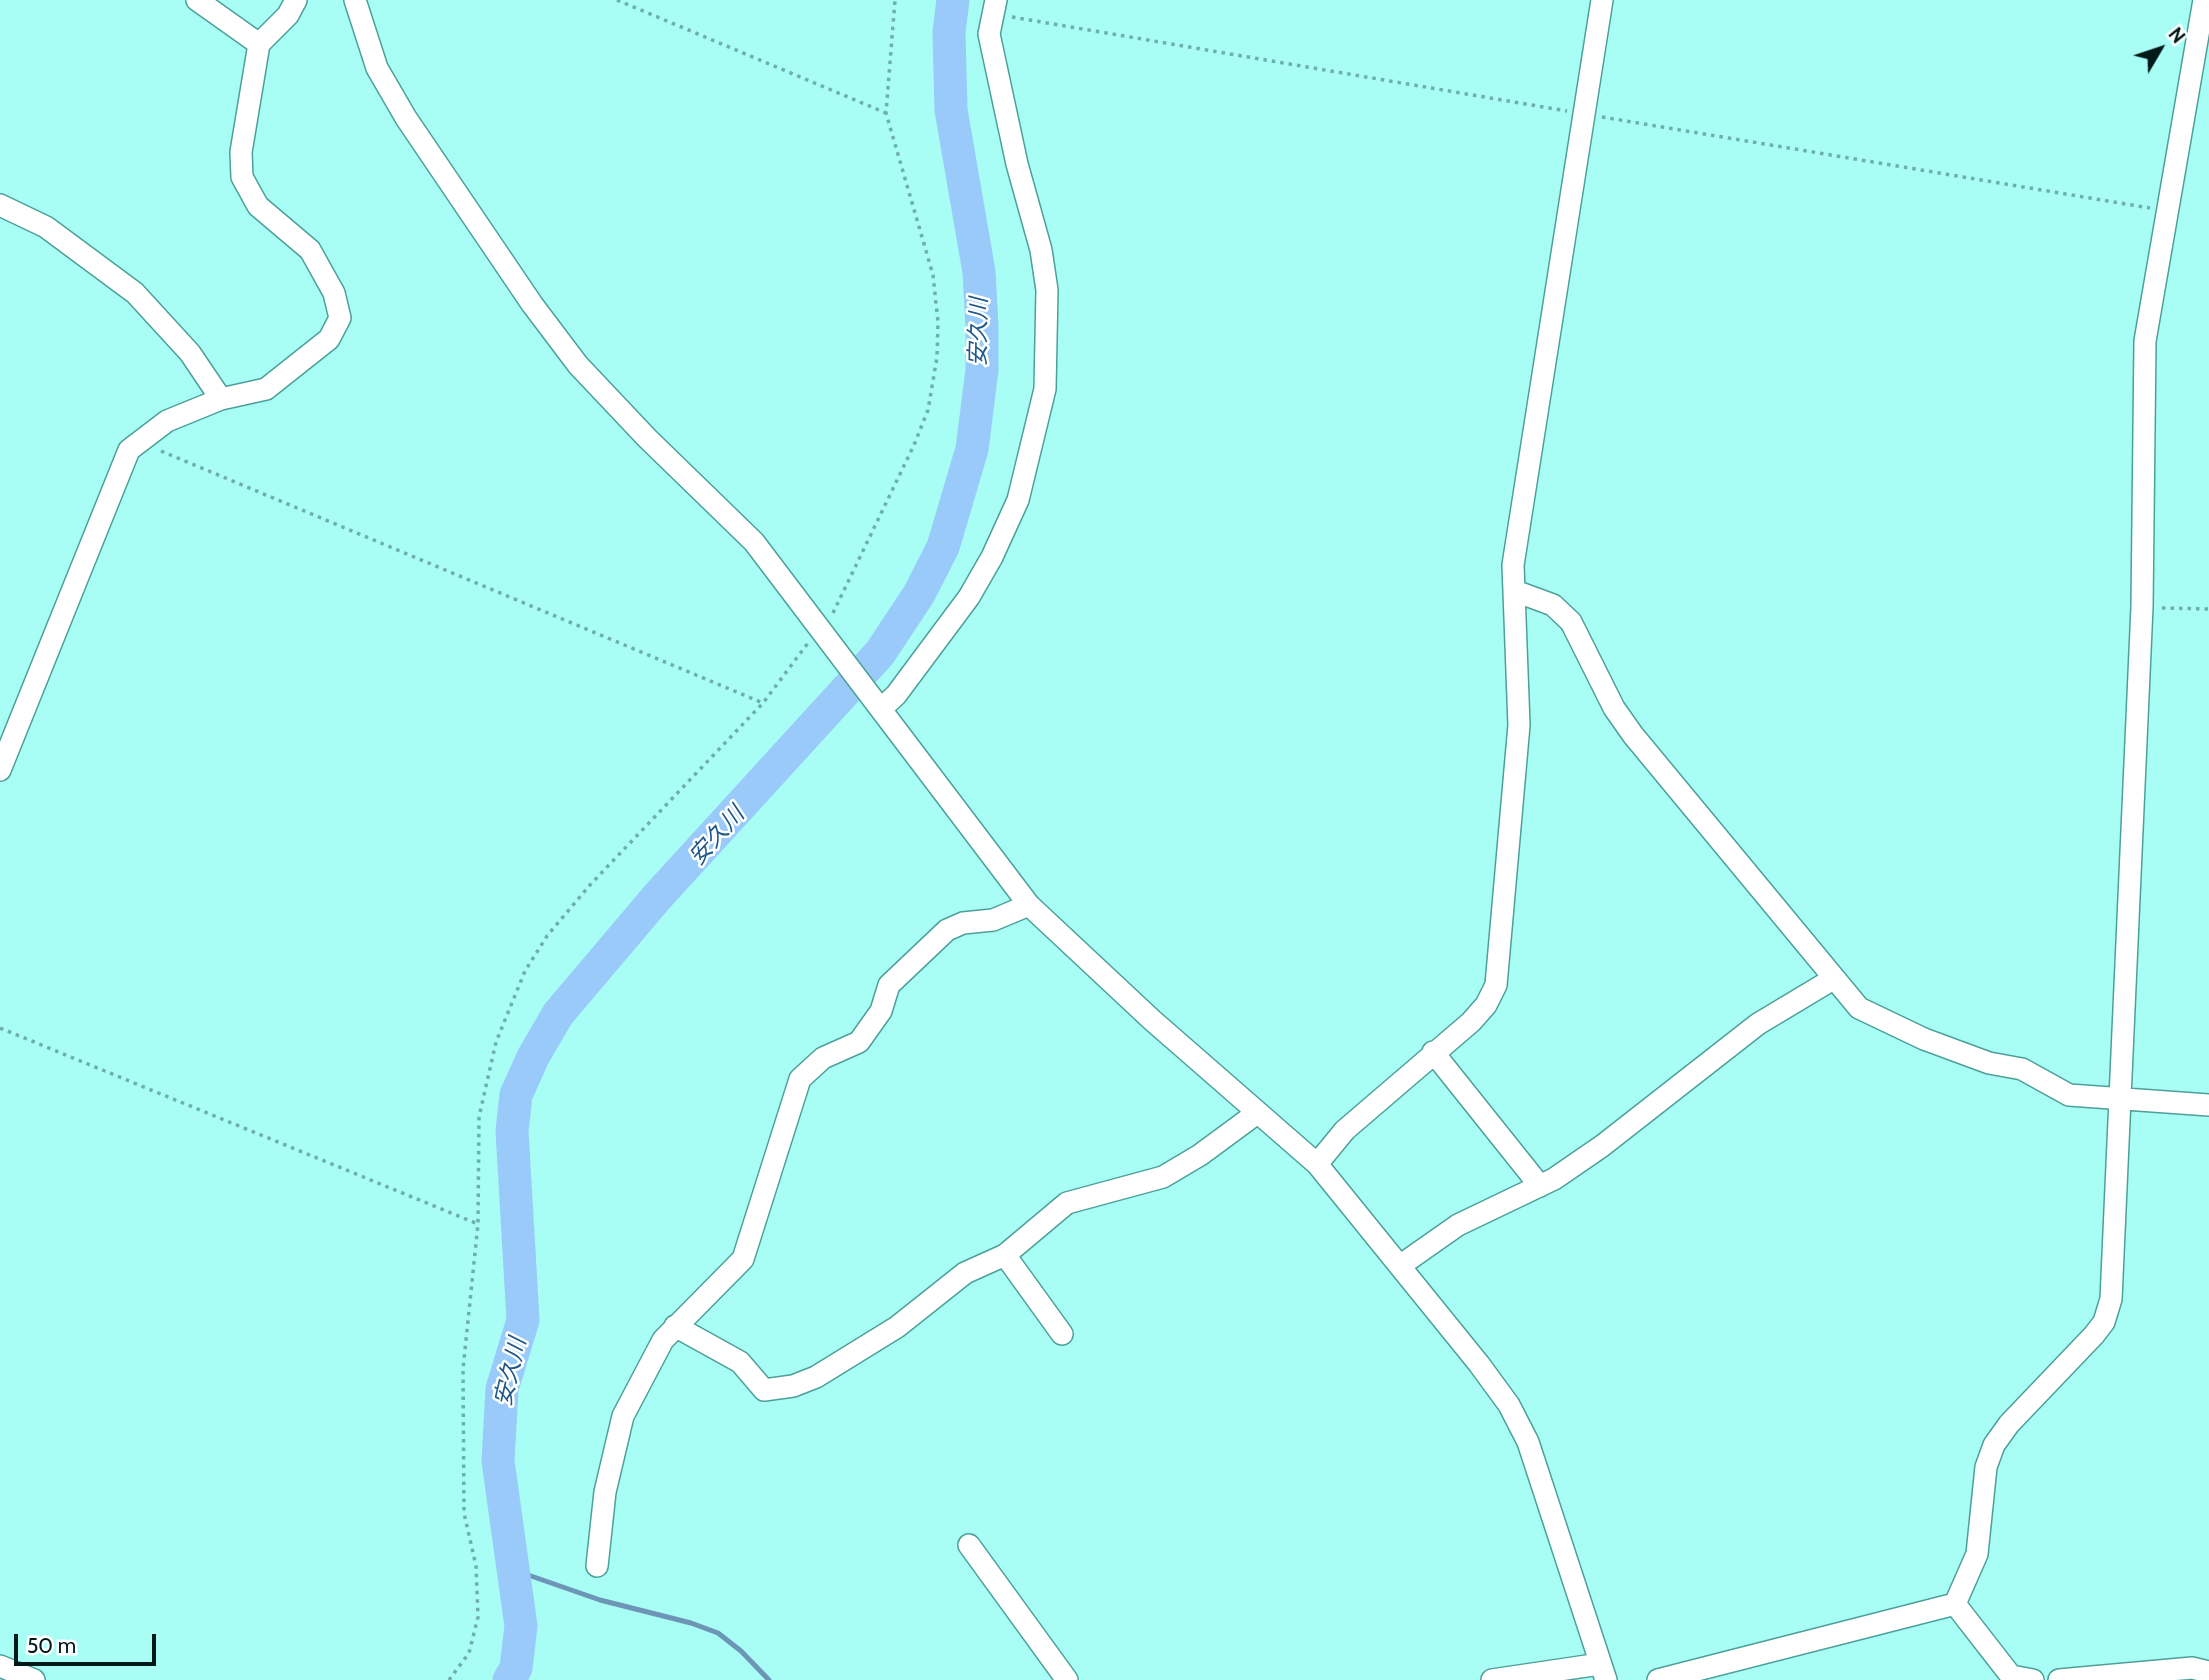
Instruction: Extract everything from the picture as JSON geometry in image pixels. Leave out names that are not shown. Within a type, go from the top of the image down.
[{"type":"street","points":[[197,0],[259,44]]},
{"type":"street","points":[[0,771],[130,450],[167,421],[220,399],[266,389],[329,339],[340,318],[334,292],[310,250],[258,206],[242,177],[241,152],[259,44],[288,16],[296,0]]},
{"type":"street","points":[[355,0],[377,68],[406,118],[532,304],[604,393],[754,542],[882,708],[946,799],[1029,905],[1256,1113],[1317,1164],[1401,1265],[1509,1405],[1528,1442],[1603,1672],[1492,1680]]},
{"type":"street","points":[[1317,1164],[1345,1130],[1471,1022],[1486,1005],[1496,985],[1519,724],[1513,565],[1602,0]]},
{"type":"street","points":[[1955,1604],[1977,1554],[1986,1467],[1994,1445],[2009,1424],[2094,1335],[2111,1299],[2142,607],[2145,341],[2204,0]]},
{"type":"street","points":[[882,708],[896,695],[969,597],[992,556],[1018,500],[1045,389],[1046,290],[1041,250],[989,34],[994,7]]},
{"type":"street","points":[[0,205],[46,227],[135,293],[190,353],[220,399]]},
{"type":"street","points":[[1515,591],[1553,605],[1571,622],[1614,708],[1633,735],[1859,1008],[1924,1039],[1989,1063],[2022,1069],[2069,1095],[2119,1101],[2209,1105]]},
{"type":"street","points":[[597,1566],[605,1492],[623,1416],[663,1340],[743,1259],[800,1079],[811,1066],[859,1042],[876,1019],[889,985],[947,930],[963,923],[993,919],[1029,905]]},
{"type":"street","points":[[1401,1265],[1458,1225],[1540,1186],[1602,1146],[1758,1024],[1833,979]]},
{"type":"street","points":[[1433,1052],[1540,1186]]},
{"type":"street","points":[[675,1326],[740,1362],[764,1390],[793,1386],[816,1377],[897,1327],[965,1273],[1005,1255],[1067,1203],[1163,1177],[1200,1155],[1256,1113]]},
{"type":"street","points":[[1005,1255],[1062,1334]]},
{"type":"street","points":[[969,1545],[1067,1680]]},
{"type":"street","points":[[1658,1680],[1955,1604]]},
{"type":"street","points":[[1955,1604],[2011,1676],[2033,1680]]},
{"type":"street","points":[[0,1666],[34,1680]]},
{"type":"street","points":[[2059,1680],[2192,1668],[2209,1672]]},
{"type":"path","points":[[617,0],[886,113]]},
{"type":"path","points":[[449,1680],[468,1653],[478,1616],[476,1566],[464,1513],[463,1369],[478,1224],[479,1117],[496,1042],[525,971],[547,936],[590,885],[763,703],[837,608],[928,410],[937,357],[938,322],[933,275],[886,113],[895,0]]},
{"type":"path","points":[[994,7],[1582,114],[2169,212]]},
{"type":"path","points":[[130,450],[162,452],[763,703]]},
{"type":"path","points":[[2142,607],[2209,609]]},
{"type":"path","points":[[0,1028],[478,1224]]},
{"type":"waterway","name":"安久川","points":[[509,1680],[516,1668],[521,1626],[498,1461],[502,1389],[523,1320],[512,1131],[516,1095],[533,1057],[558,1014],[658,896],[880,653],[919,594],[943,547],[972,449],[982,370],[979,272],[951,110],[949,32],[953,0]]},
{"type":"waterway","points":[[511,1569],[600,1600],[691,1623],[718,1633],[741,1651],[769,1680]]}]
